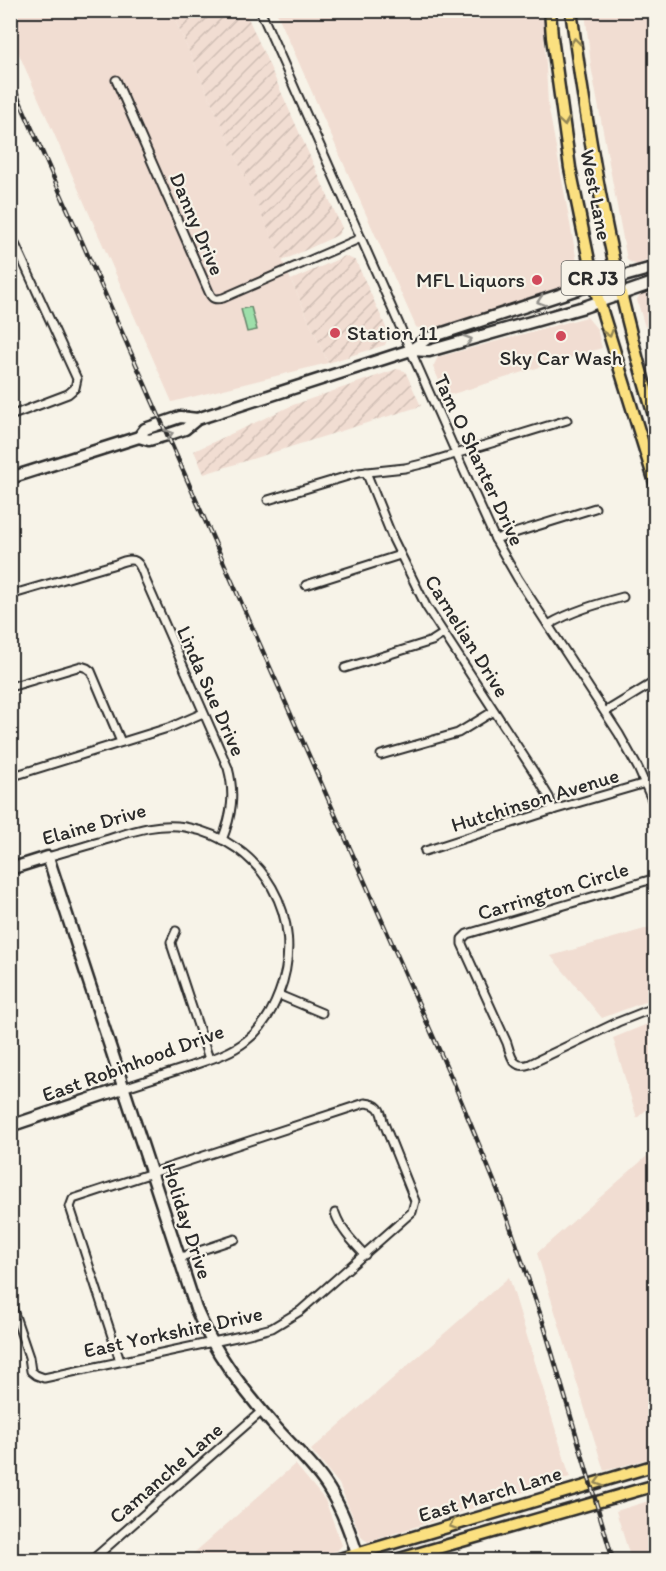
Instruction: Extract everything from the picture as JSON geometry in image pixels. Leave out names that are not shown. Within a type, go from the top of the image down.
[{"type":"main road","name":"West Lane","points":[[550,10],[570,168],[594,285],[656,486]]},
{"type":"main road","name":"West Lane","points":[[572,10],[582,94],[601,201],[621,294],[656,422]]},
{"type":"main road","name":"East March Lane","points":[[336,1560],[358,1557],[656,1465]]},
{"type":"main road","name":"East March Lane","points":[[396,1560],[656,1485]]},
{"type":"street","name":"Tam O Shanter Drive","points":[[260,10],[495,538],[518,579],[623,740],[656,808]]},
{"type":"street","name":"Danny Drive","points":[[116,80],[213,298],[223,298],[361,238]]},
{"type":"street","points":[[10,233],[75,374],[77,384],[68,394],[10,416]]},
{"type":"street","points":[[10,478],[139,437],[145,429],[180,417],[196,419],[411,350],[428,338],[656,267]]},
{"type":"street","points":[[411,350],[429,351],[600,302],[656,282]]},
{"type":"street","points":[[268,500],[366,472],[405,468],[567,420]]},
{"type":"street","name":"Carnelian Drive","points":[[366,472],[400,555],[426,606],[534,772],[554,810]]},
{"type":"street","points":[[495,538],[595,508]]},
{"type":"street","points":[[306,585],[400,555]]},
{"type":"street","name":"Linda Sue Drive","points":[[10,595],[127,559],[135,560],[140,564],[228,768],[232,786],[231,813],[222,840]]},
{"type":"street","points":[[548,625],[577,610],[623,597]]},
{"type":"street","points":[[345,668],[432,641],[443,634]]},
{"type":"street","points":[[10,687],[85,666],[90,671],[121,742]]},
{"type":"street","points":[[605,711],[651,684]]},
{"type":"street","points":[[381,755],[458,733],[494,711]]},
{"type":"street","points":[[10,777],[171,727],[203,713]]},
{"type":"street","name":"Hutchinson Avenue","points":[[425,851],[656,780]]},
{"type":"street","name":"Elaine Drive","points":[[10,869],[137,830],[160,826],[195,829],[222,840]]},
{"type":"street","name":"East Robinhood Drive","points":[[10,1126],[225,1053],[244,1043],[266,1021],[284,980],[288,949],[286,927],[279,901],[268,880],[254,862],[237,848],[222,840]]},
{"type":"street","name":"Holiday Drive","points":[[48,857],[196,1310],[231,1372],[328,1487],[342,1511],[358,1557]]},
{"type":"street","name":"Carrington Circle","points":[[656,878],[467,934],[462,939],[462,944],[507,1043],[512,1060],[518,1065],[531,1064],[618,1022],[656,1007]]},
{"type":"street","points":[[176,931],[171,942],[172,947],[209,1059]]},
{"type":"street","points":[[279,995],[322,1013]]},
{"type":"street","name":"East Yorkshire Drive","points":[[10,1301],[29,1357],[31,1371],[44,1378],[260,1332],[283,1323],[300,1311],[412,1212],[415,1204],[383,1121],[381,1110],[375,1104],[365,1102],[151,1173]]},
{"type":"street","points":[[120,1361],[70,1207],[76,1197],[151,1173]]},
{"type":"street","points":[[335,1213],[339,1225],[365,1255]]},
{"type":"street","points":[[178,1258],[235,1239]]},
{"type":"street","name":"Camanche Lane","points":[[92,1560],[262,1411]]},
{"type":"shaded area","points":[[10,11],[171,11],[328,363],[172,402],[11,36]]},
{"type":"shaded area","points":[[171,11],[245,11],[342,228],[338,235],[282,261]]},
{"type":"shaded area","points":[[276,11],[543,11],[548,104],[580,278],[577,284],[425,331],[416,327]]},
{"type":"shaded area","points":[[585,11],[655,11],[655,257],[636,265],[627,260],[591,66]]},
{"type":"shaded area","points":[[345,256],[356,261],[389,334],[385,345],[328,363],[291,280]]},
{"type":"shaded area","points":[[655,286],[655,324],[645,327],[637,300],[641,292]]},
{"type":"shaded area","points":[[587,317],[597,329],[602,348],[446,396],[433,367],[438,357]]},
{"type":"shaded area","points":[[397,369],[405,371],[421,406],[204,474],[194,451],[293,405]]},
{"type":"shaded area","points":[[655,926],[655,998],[602,1018],[551,956]]},
{"type":"shaded area","points":[[655,1021],[655,1102],[637,1118],[613,1038]]},
{"type":"shaded area","points":[[655,1149],[655,1457],[604,1471],[537,1253]]},
{"type":"shaded area","points":[[509,1277],[570,1477],[368,1542],[362,1538],[339,1484],[311,1450]]},
{"type":"shaded area","points":[[295,1464],[325,1500],[342,1545],[337,1551],[304,1560],[186,1560]]},
{"type":"shaded area","points":[[655,1499],[655,1560],[631,1560],[616,1511]]},
{"type":"green space","points":[[251,307],[257,330],[247,332],[241,309]]},
{"type":"railway","points":[[10,79],[455,1086],[498,1191],[543,1322],[613,1560]]},
{"type":"place","name":"MFL Liquors","points":[[537,280]]},
{"type":"place","name":"Station 11","points":[[335,333]]},
{"type":"place","name":"Sky Car Wash","points":[[561,336]]}]
